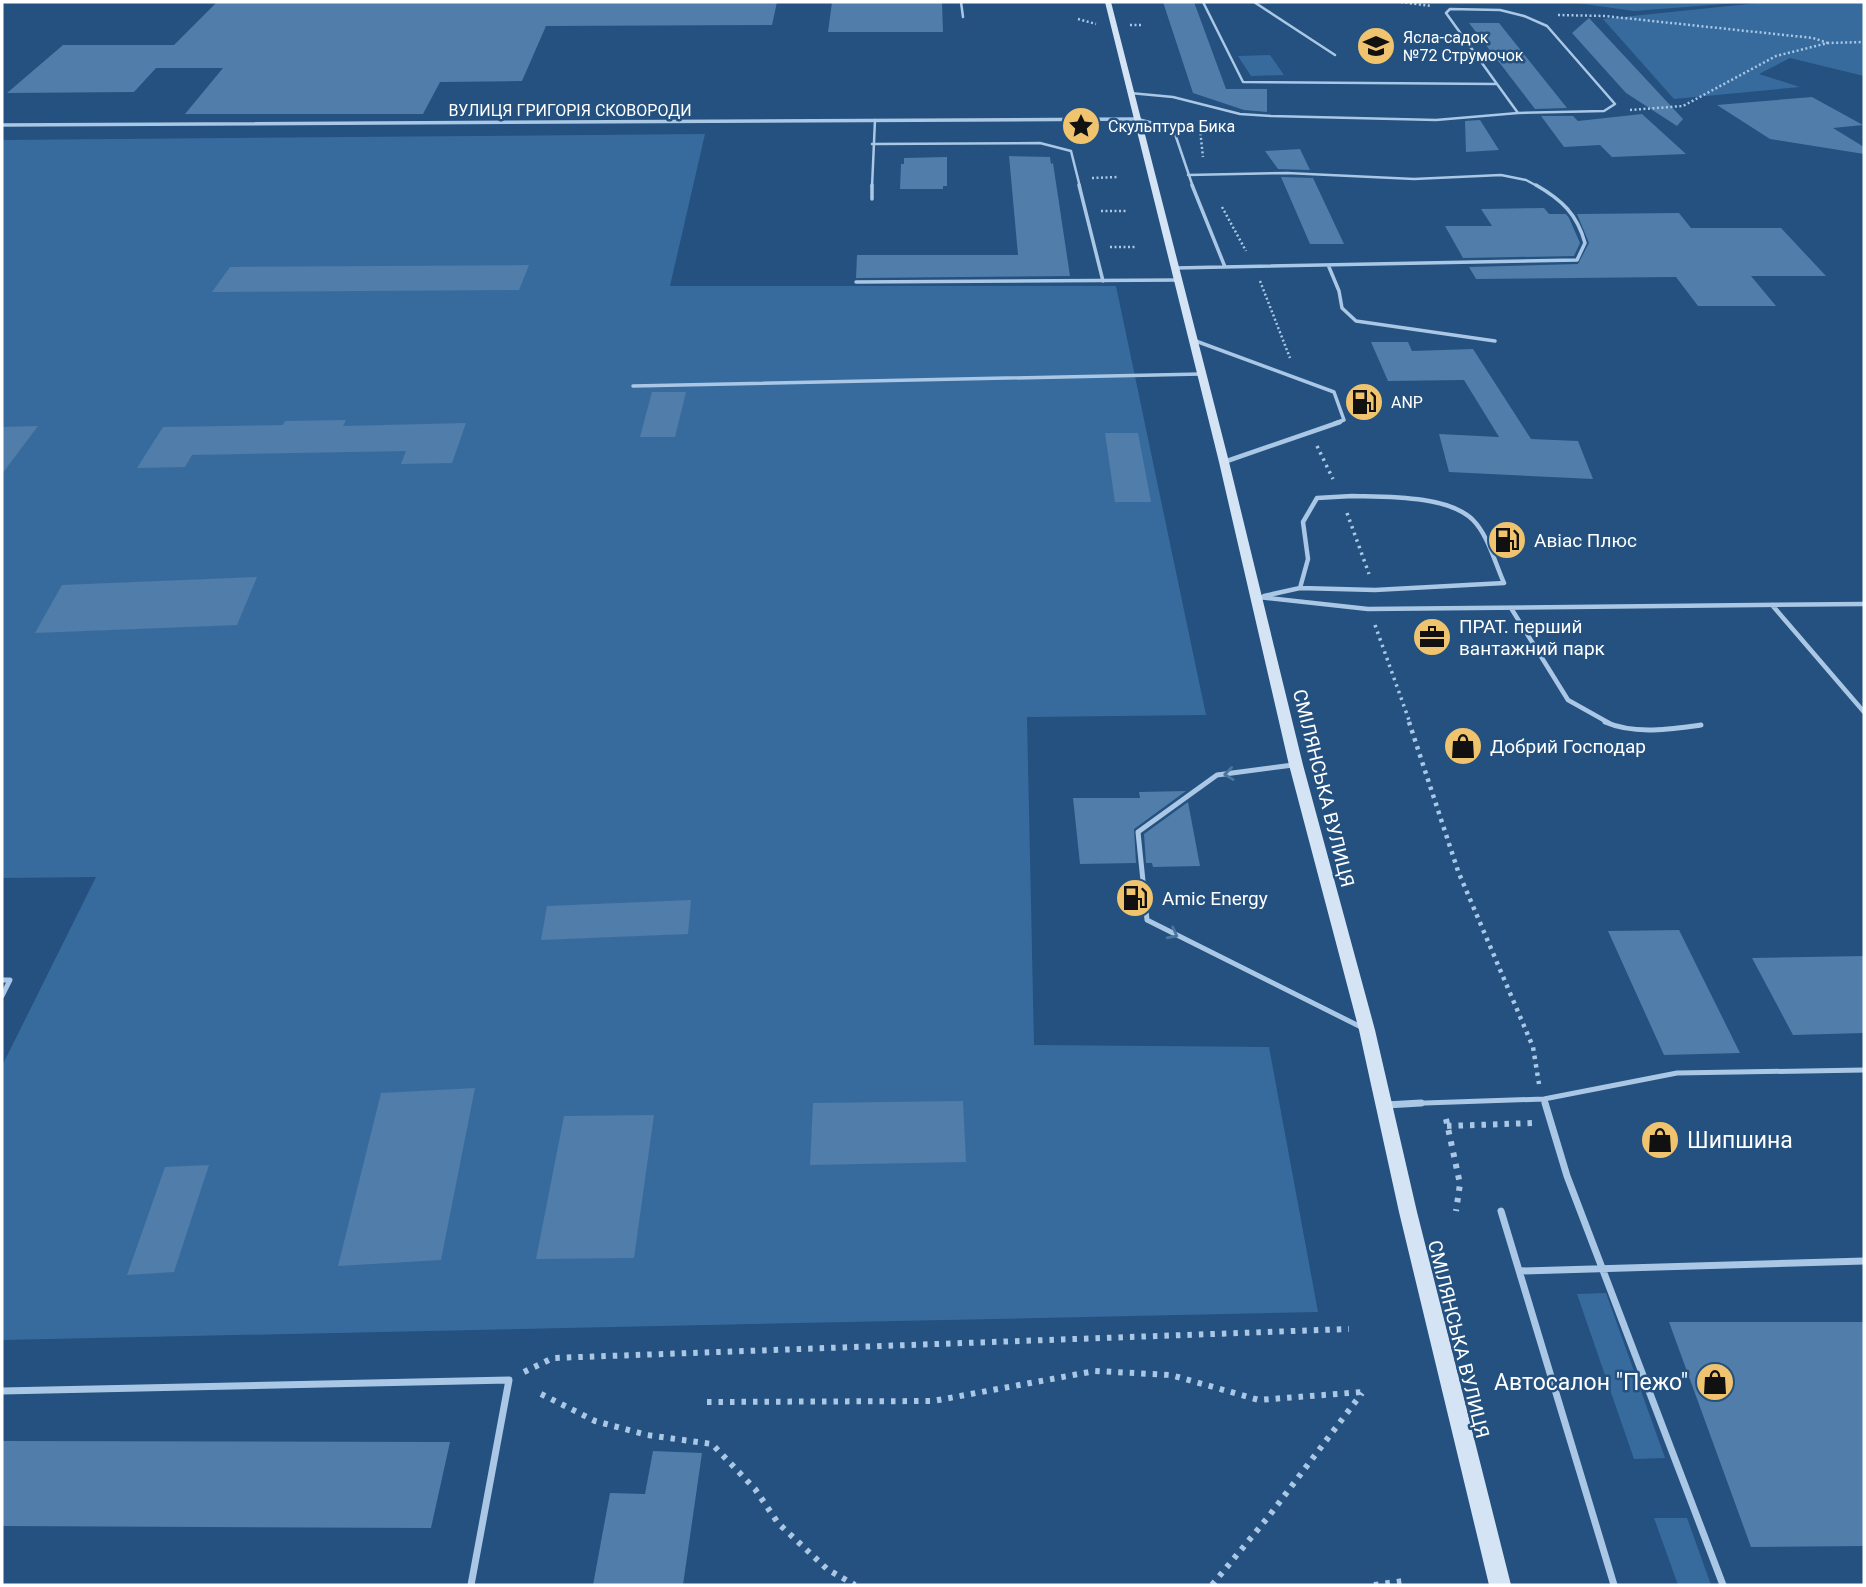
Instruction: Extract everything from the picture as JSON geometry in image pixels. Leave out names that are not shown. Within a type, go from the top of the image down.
[{"type":"main road","name":"СМІЛЯНСЬКА ВУЛИЦЯ","points":[[1108,2],[1224,462],[1237,524],[1258,597],[1296,765],[1367,1030],[1500,1585]]},
{"type":"street","name":"ВУЛИЦЯ ГРИГОРІЯ СКОВОРОДИ","points":[[2,125],[1138,119]]},
{"type":"lane","points":[[961,2],[963,17]]},
{"type":"lane","points":[[1203,2],[1243,82],[1497,84]]},
{"type":"lane","points":[[1254,2],[1335,55]]},
{"type":"lane","points":[[1130,93],[1173,97],[1240,114],[1436,120],[1518,113],[1604,111],[1615,104],[1547,26],[1533,18],[1488,7],[1467,7],[1446,13],[1518,113]]},
{"type":"lane","points":[[1138,119],[1173,128],[1188,175],[1225,267]]},
{"type":"lane","points":[[872,199],[875,120]]},
{"type":"lane","points":[[872,144],[1040,143],[1071,151],[1103,281]]},
{"type":"lane","points":[[856,282],[1103,281],[1254,265],[1329,267],[1577,260],[1586,243],[1578,222],[1555,196],[1526,180],[1501,176],[1414,179],[1287,173],[1188,175]]},
{"type":"lane","points":[[1329,267],[1339,290],[1342,308],[1356,321],[1495,341]]},
{"type":"lane","points":[[1193,340],[1334,392],[1345,420],[1224,462]]},
{"type":"lane","points":[[633,386],[1201,374]]},
{"type":"lane","points":[[1258,597],[1300,588],[1375,590],[1504,583],[1472,518],[1438,503],[1340,496],[1317,498],[1303,522],[1308,559],[1300,588]]},
{"type":"lane","points":[[1258,597],[1368,609],[1864,604]]},
{"type":"lane","points":[[1772,605],[1864,712]]},
{"type":"lane","points":[[1511,608],[1568,700],[1590,715],[1617,727],[1659,730],[1701,725]]},
{"type":"lane","points":[[1296,765],[1217,775],[1138,832],[1147,920],[1367,1030]]},
{"type":"lane","points":[[2,979],[10,979],[2,996]]},
{"type":"lane","points":[[1383,1105],[1544,1099],[1677,1073],[1864,1070]]},
{"type":"lane","points":[[1544,1099],[1567,1176],[1723,1585]]},
{"type":"lane","points":[[1501,1211],[1615,1585]]},
{"type":"lane","points":[[1520,1271],[1864,1261]]},
{"type":"lane","points":[[2,1391],[509,1380],[471,1585]]},
{"type":"path","points":[[1401,2],[1448,11]]},
{"type":"path","points":[[1517,13],[1605,16],[1813,38],[1828,43]]},
{"type":"path","points":[[1078,19],[1100,25]]},
{"type":"path","points":[[1129,25],[1143,25]]},
{"type":"path","points":[[1604,111],[1683,106],[1776,56],[1828,43],[1864,42]]},
{"type":"path","points":[[1173,97],[1187,105],[1199,117],[1205,176],[1254,265],[1299,381]]},
{"type":"path","points":[[1077,178],[1119,177]]},
{"type":"path","points":[[1086,212],[1128,211]]},
{"type":"path","points":[[1095,247],[1138,247]]},
{"type":"path","points":[[1310,433],[1340,496],[1375,590]]},
{"type":"path","points":[[1368,609],[1395,677],[1458,871],[1533,1047],[1544,1099]]},
{"type":"path","points":[[1442,1101],[1461,1184],[1456,1211]]},
{"type":"path","points":[[1447,1126],[1551,1123]]},
{"type":"path","points":[[509,1380],[553,1358],[1349,1329]]},
{"type":"path","points":[[707,1402],[933,1401],[1095,1371],[1171,1375],[1259,1399],[1362,1392],[1269,1516],[1212,1585]]},
{"type":"path","points":[[541,1394],[608,1424],[647,1436],[712,1444],[755,1489],[778,1523],[827,1569],[855,1585]]},
{"type":"path","points":[[1374,1585],[1403,1581]]},
{"type":"shaded area","points":[[1570,2],[1750,2],[1634,11]]},
{"type":"shaded area","points":[[1768,2],[1864,3],[1864,76],[1790,58],[1759,74],[1800,87],[1674,99],[1603,19]]},
{"type":"shaded area","points":[[1270,55],[1284,75],[1251,76],[1238,56]]},
{"type":"shaded area","points":[[705,134],[670,286],[1116,286],[1206,715],[1027,717],[1034,1045],[1269,1047],[1318,1312],[2,1340],[2,1066],[96,877],[2,878],[2,140]]},
{"type":"shaded area","points":[[1606,1293],[1665,1458],[1634,1459],[1577,1294]]},
{"type":"shaded area","points":[[1654,1518],[1687,1518],[1711,1585],[1678,1585]]},
{"type":"building","points":[[217,2],[777,2],[772,25],[546,26],[522,81],[440,82],[423,114],[185,114],[223,68],[156,68],[134,92],[7,93],[63,45],[174,45]]},
{"type":"building","points":[[832,2],[942,2],[943,32],[828,32]]},
{"type":"building","points":[[1163,2],[1194,2],[1226,89],[1267,89],[1267,112],[1244,110],[1193,93]]},
{"type":"building","points":[[1589,18],[1683,119],[1677,126],[1626,93],[1572,33]]},
{"type":"building","points":[[1469,23],[1499,23],[1567,108],[1535,109]]},
{"type":"building","points":[[1812,97],[1863,125],[1833,128],[1864,147],[1864,154],[1770,139],[1717,105]]},
{"type":"building","points":[[1642,114],[1686,154],[1612,157],[1600,145],[1564,147],[1541,116],[1573,116],[1578,121]]},
{"type":"building","points":[[1480,120],[1499,150],[1466,152],[1465,121]]},
{"type":"building","points":[[1300,149],[1310,170],[1278,169],[1265,151]]},
{"type":"building","points":[[1009,156],[1050,157],[1070,276],[856,278],[857,255],[1018,255]]},
{"type":"building","points":[[947,157],[947,186],[943,186],[943,189],[900,189],[901,164],[904,164],[904,158]]},
{"type":"building","points":[[1281,177],[1313,178],[1344,244],[1310,244]]},
{"type":"building","points":[[1544,208],[1549,214],[1566,214],[1569,218],[1580,243],[1574,256],[1463,258],[1445,226],[1492,226],[1481,209]]},
{"type":"building","points":[[1679,213],[1691,228],[1781,228],[1826,276],[1751,276],[1776,306],[1698,306],[1676,277],[1476,279],[1469,267],[1578,264],[1589,243],[1577,214]]},
{"type":"building","points":[[529,265],[519,290],[212,292],[230,267]]},
{"type":"building","points":[[1371,342],[1408,342],[1412,351],[1473,349],[1531,439],[1578,441],[1593,479],[1449,472],[1439,434],[1499,437],[1464,380],[1388,381]]},
{"type":"building","points":[[652,392],[686,392],[675,437],[640,437]]},
{"type":"building","points":[[346,420],[343,426],[466,423],[452,463],[401,464],[406,451],[192,455],[185,467],[137,468],[163,427],[283,425],[285,421]]},
{"type":"building","points":[[38,426],[2,474],[2,427]]},
{"type":"building","points":[[1105,433],[1138,433],[1151,502],[1115,502]]},
{"type":"building","points":[[257,577],[237,625],[35,633],[62,585]]},
{"type":"building","points":[[1186,791],[1134,829],[1136,863],[1080,864],[1073,798],[1140,798],[1139,792]]},
{"type":"building","points":[[1188,802],[1200,866],[1153,867],[1152,863],[1146,863],[1144,834]]},
{"type":"building","points":[[691,900],[688,934],[541,940],[547,906]]},
{"type":"building","points":[[1679,930],[1740,1053],[1664,1055],[1608,931]]},
{"type":"building","points":[[1864,956],[1864,1033],[1793,1035],[1752,958]]},
{"type":"building","points":[[475,1088],[441,1260],[338,1266],[381,1093]]},
{"type":"building","points":[[963,1101],[966,1162],[810,1165],[813,1103]]},
{"type":"building","points":[[654,1115],[634,1258],[536,1259],[564,1116]]},
{"type":"building","points":[[209,1165],[174,1272],[127,1275],[165,1167]]},
{"type":"building","points":[[1669,1322],[1864,1322],[1864,1546],[1751,1547]]},
{"type":"building","points":[[2,1441],[450,1442],[431,1528],[2,1526]]},
{"type":"building","points":[[653,1451],[702,1453],[683,1585],[593,1585],[610,1493],[645,1494]]},
{"type":"place","name":"Ясла-садок №72 Струмочок","points":[[1376,46]]},
{"type":"place","name":"Cкульптура Бика","points":[[1081,126]]},
{"type":"place","name":"ANP","points":[[1364,402]]},
{"type":"place","name":"Авіас Плюс","points":[[1507,540]]},
{"type":"place","name":"ПРАТ. перший вантажний парк","points":[[1432,637]]},
{"type":"place","name":"Добрий Господар","points":[[1463,746]]},
{"type":"place","name":"Amic Energy","points":[[1135,898]]},
{"type":"place","name":"Шипшина","points":[[1660,1140]]},
{"type":"place","name":"Автосалон \"Пежо\"","points":[[1715,1382]]}]
